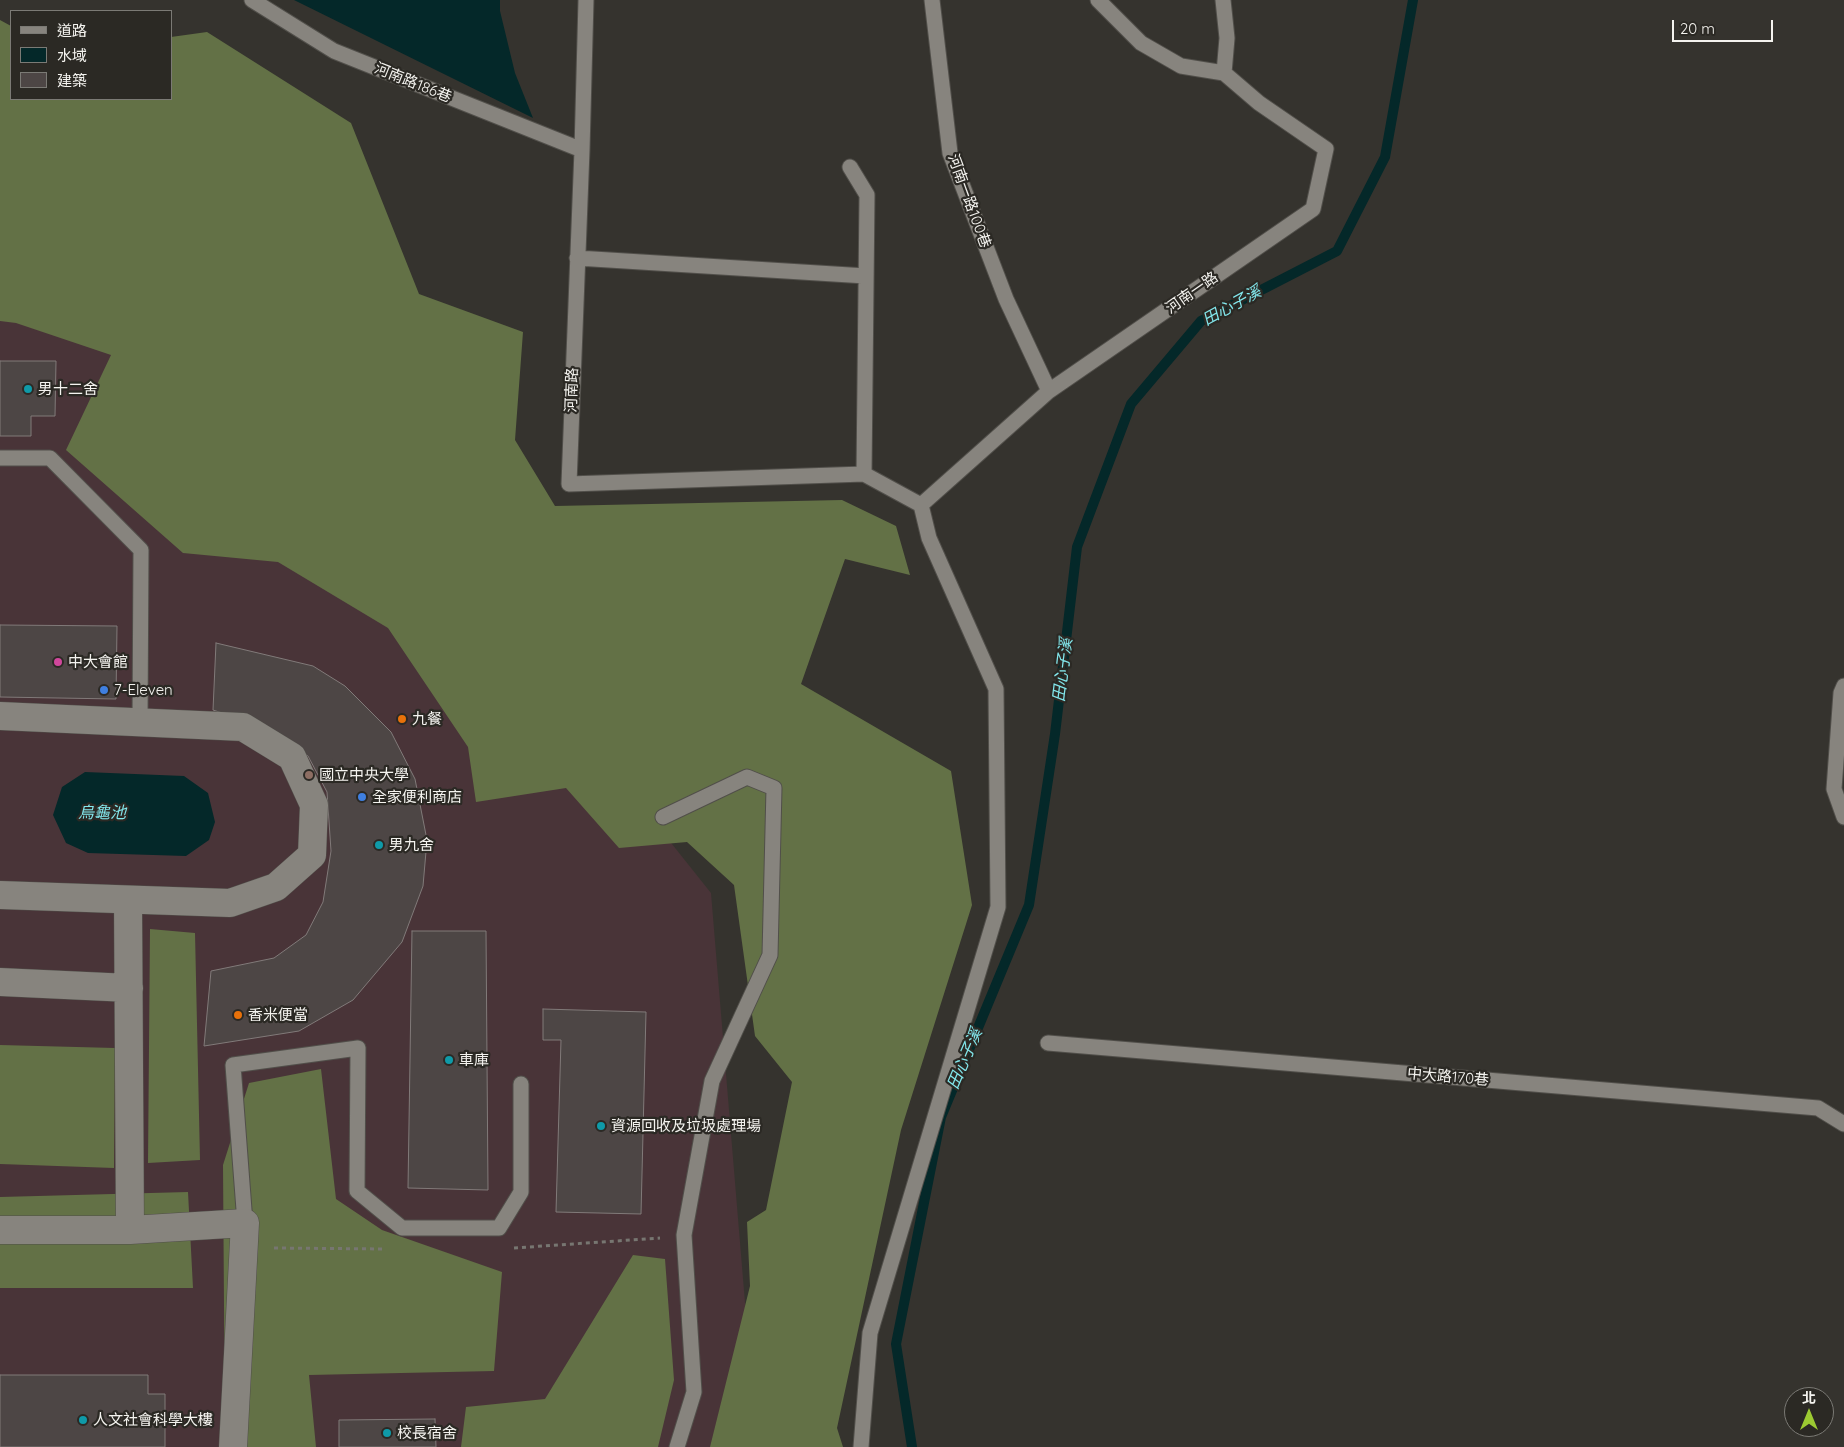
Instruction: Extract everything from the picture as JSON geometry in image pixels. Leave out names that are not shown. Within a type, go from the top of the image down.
[{"type":"street","points":[[0,716],[244,726],[292,757],[314,805],[312,855],[276,887],[230,903],[0,895]]},
{"type":"street","points":[[128,900],[130,1230]]},
{"type":"street","points":[[0,982],[129,988]]},
{"type":"street","points":[[0,1230],[130,1230],[244,1235],[233,1447]]},
{"type":"lane","name":"河南路186巷","points":[[252,0],[334,51],[582,150]]},
{"type":"lane","name":"河南路","points":[[586,0],[569,484],[864,474]]},
{"type":"lane","name":"河南一路100巷","points":[[932,0],[950,153],[1006,299],[1049,391]]},
{"type":"lane","points":[[1098,0],[1141,43],[1181,66],[1224,74],[1227,38],[1222,0]]},
{"type":"lane","name":"河南一路","points":[[921,505],[1049,391],[1313,209],[1326,150],[1259,102],[1224,74]]},
{"type":"lane","points":[[850,167],[867,195],[864,474],[921,505],[928,538],[996,689],[998,907],[870,1333],[861,1447]]},
{"type":"lane","points":[[577,258],[866,276]]},
{"type":"lane","points":[[0,458],[50,458],[140,550],[140,722]]},
{"type":"lane","points":[[1844,686],[1841,693],[1834,789],[1844,817]]},
{"type":"lane","points":[[664,817],[747,777],[774,788],[770,955],[712,1081],[684,1235],[694,1392],[677,1447]]},
{"type":"lane","name":"中大路170巷","points":[[1048,1043],[1818,1108],[1844,1124]]},
{"type":"lane","points":[[244,1235],[233,1065],[358,1048],[357,1191],[402,1228],[499,1228],[521,1192],[521,1084]]},
{"type":"path","points":[[499,1228],[499,1249],[684,1235]]},
{"type":"path","points":[[244,1235],[391,1249]]},
{"type":"shaded area","name":"國立中央大學","points":[[0,304],[230,361],[523,657],[711,893],[757,1447],[0,1447]]},
{"type":"green space","points":[[0,20],[10,25],[10,100],[172,100],[172,37],[207,32],[351,123],[419,294],[523,332],[515,440],[555,506],[842,500],[896,526],[910,575],[845,559],[801,684],[951,771],[972,905],[901,1130],[837,1428],[843,1447],[710,1447],[750,1286],[747,1222],[766,1210],[792,1082],[755,1036],[734,885],[687,842],[619,848],[566,788],[476,802],[468,747],[388,628],[278,562],[183,553],[66,450],[111,355],[16,323],[0,321]]},
{"type":"green space","points":[[150,929],[195,933],[200,1160],[148,1163]]},
{"type":"green space","points":[[0,1045],[115,1048],[114,1168],[0,1164]]},
{"type":"green space","points":[[321,1069],[336,1199],[382,1230],[502,1272],[494,1371],[309,1375],[316,1447],[225,1447],[223,1165],[249,1083]]},
{"type":"green space","points":[[188,1192],[193,1288],[0,1288],[0,1197]]},
{"type":"green space","points":[[633,1255],[665,1259],[674,1380],[658,1447],[461,1447],[466,1407],[545,1399]]},
{"type":"water","points":[[294,0],[500,0],[500,11],[515,73],[533,118]]},
{"type":"water","name":"烏龜池","points":[[85,772],[184,776],[208,793],[215,822],[209,840],[186,856],[88,853],[66,843],[53,815],[62,787]]},
{"type":"building","name":"男十二舍","points":[[0,361],[56,361],[55,416],[31,416],[31,436],[0,436]]},
{"type":"building","name":"中大會館","points":[[0,625],[117,626],[116,699],[0,697]]},
{"type":"building","name":"男九舍","points":[[216,643],[313,666],[345,686],[391,732],[415,779],[427,840],[423,886],[402,942],[353,1000],[299,1031],[204,1046],[211,971],[274,958],[306,935],[323,902],[331,851],[327,792],[308,756],[265,727],[213,710]]},
{"type":"building","name":"車庫","points":[[412,931],[486,931],[488,1190],[408,1188]]},
{"type":"building","name":"資源回收及垃圾處理場","points":[[543,1009],[646,1012],[641,1214],[556,1212],[561,1040],[543,1040]]},
{"type":"building","name":"人文社會科學大樓","points":[[0,1375],[148,1375],[148,1394],[165,1394],[165,1447],[0,1447]]},
{"type":"building","name":"校長宿舍","points":[[435,1419],[436,1447],[339,1447],[339,1420]]},
{"type":"waterway","name":"田心子溪","points":[[912,1447],[896,1344],[941,1117],[1029,905],[1055,734],[1077,547],[1131,404],[1201,321],[1337,251],[1385,157],[1413,0]]},
{"type":"place","name":"男十二舍","points":[[28,389]]},
{"type":"place","name":"中大會館","points":[[58,662]]},
{"type":"place","name":"7-Eleven","points":[[104,690]]},
{"type":"place","name":"九餐","points":[[402,719]]},
{"type":"place","name":"國立中央大學","points":[[309,775]]},
{"type":"place","name":"全家便利商店","points":[[362,797]]},
{"type":"place","name":"男九舍","points":[[379,845]]},
{"type":"place","name":"香米便當","points":[[238,1015]]},
{"type":"place","name":"車庫","points":[[449,1060]]},
{"type":"place","name":"資源回收及垃圾處理場","points":[[601,1126]]},
{"type":"place","name":"人文社會科學大樓","points":[[83,1420]]},
{"type":"place","name":"校長宿舍","points":[[387,1433]]}]
